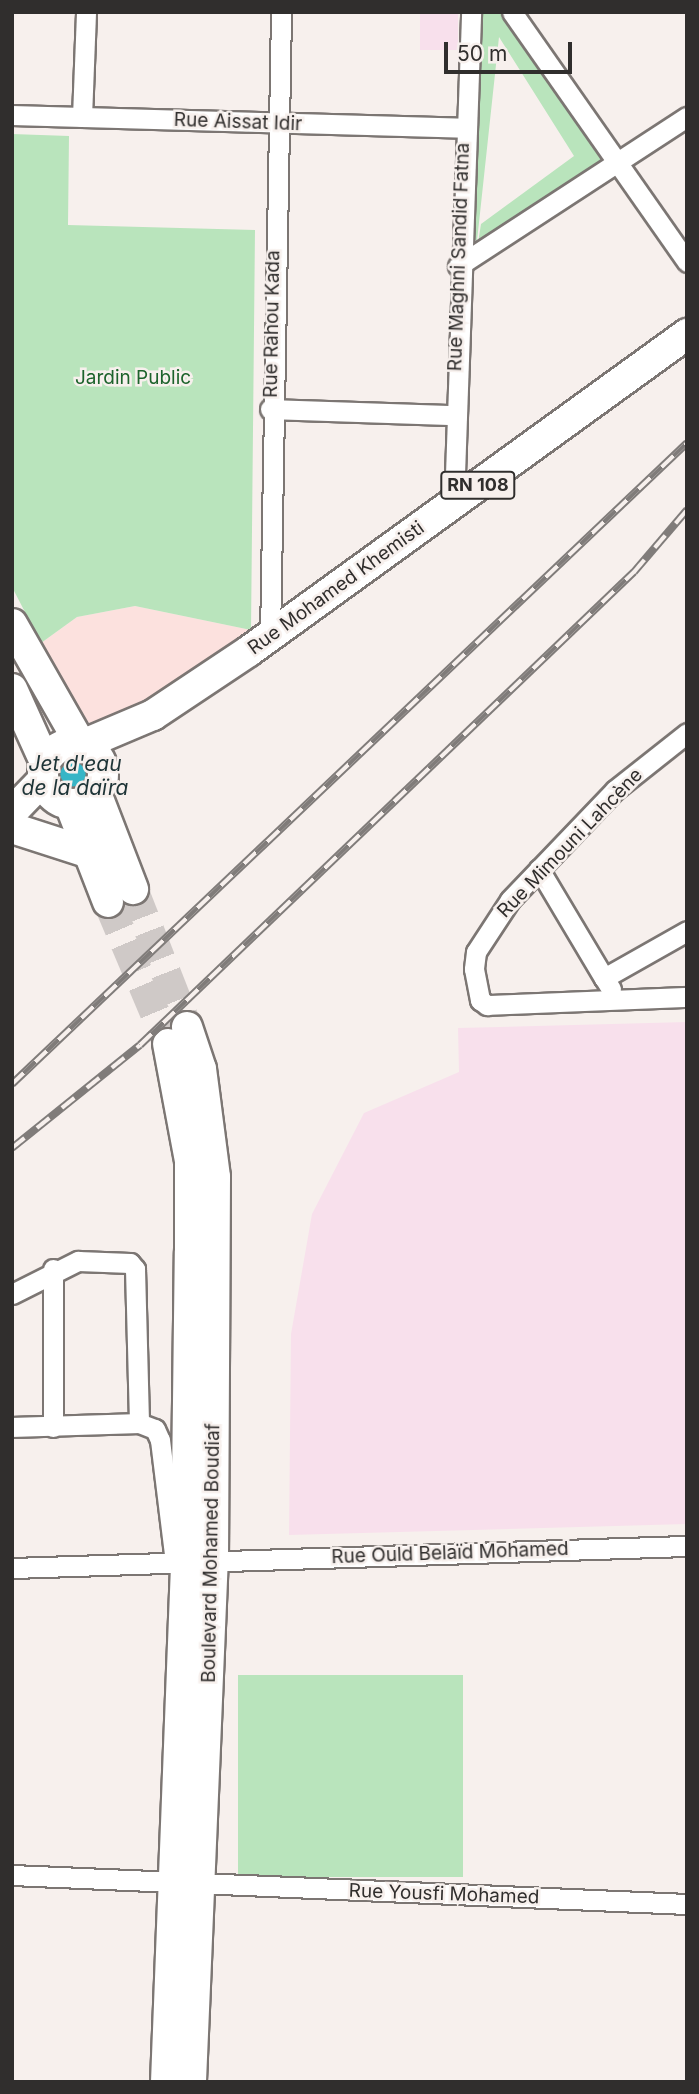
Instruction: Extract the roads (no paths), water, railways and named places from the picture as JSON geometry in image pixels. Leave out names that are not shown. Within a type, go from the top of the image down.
[{"type":"main road","name":"Rue Mohamed Khemisti","points":[[13,824],[56,748],[82,745],[153,715],[270,636],[687,334]]},
{"type":"main road","points":[[12,624],[82,745],[86,852]]},
{"type":"main road","points":[[12,689],[52,796],[84,793]]},
{"type":"main road","name":"Rue Mohamed Khemisti","points":[[84,793],[153,715]]},
{"type":"main road","points":[[13,824],[84,793]]},
{"type":"main road","points":[[13,824],[86,852],[120,895],[84,793]]},
{"type":"main road","name":"Boulevard Mohamed Boudiaf","points":[[178,1036],[190,1161],[191,1564],[202,1883],[191,2082]]},
{"type":"main road","name":"Boulevard Mohamed Boudiaf","points":[[166,2082],[171,1882],[191,1564]]},
{"type":"street","points":[[82,117],[86,12]]},
{"type":"street","name":"Rue Rahou Kada","points":[[270,636],[270,408],[281,12]]},
{"type":"street","name":"Rue Maghni Sandid Fatna","points":[[454,503],[458,266],[471,12]]},
{"type":"street","points":[[512,12],[620,161],[687,262]]},
{"type":"street","name":"Rue Aissat Idir","points":[[12,116],[464,128]]},
{"type":"street","points":[[458,266],[687,117]]},
{"type":"street","points":[[270,408],[454,415]]},
{"type":"street","name":"Rue Mimouni Lahcène","points":[[616,998],[487,1005],[476,989],[476,953],[539,869],[615,790],[687,733]]},
{"type":"street","points":[[539,869],[616,998],[687,997]]},
{"type":"street","points":[[604,978],[687,932]]},
{"type":"street","points":[[12,1294],[53,1269],[78,1261],[130,1263],[135,1269],[139,1423]]},
{"type":"street","points":[[53,1269],[53,1427]]},
{"type":"street","points":[[12,1427],[139,1423],[155,1429],[191,1564]]},
{"type":"street","name":"Rue Ould Belaïd Mohamed","points":[[12,1569],[687,1546]]},
{"type":"street","points":[[12,1875],[171,1882]]},
{"type":"street","name":"Rue Yousfi Mohamed","points":[[171,1882],[687,1904]]},
{"type":"water","name":"Jet d'eau de la daïra","points":[[75,754],[90,761],[97,776],[90,791],[75,798],[60,791],[53,776],[60,761]]},
{"type":"tunnel","points":[[133,889],[187,1027]]},
{"type":"tunnel","points":[[108,902],[168,1044]]},
{"type":"railway","points":[[12,1084],[687,443]]},
{"type":"railway","points":[[12,1148],[140,1045],[634,572],[687,510]]},
{"type":"park label","name":"Jardin Public","points":[[133,378]]}]
